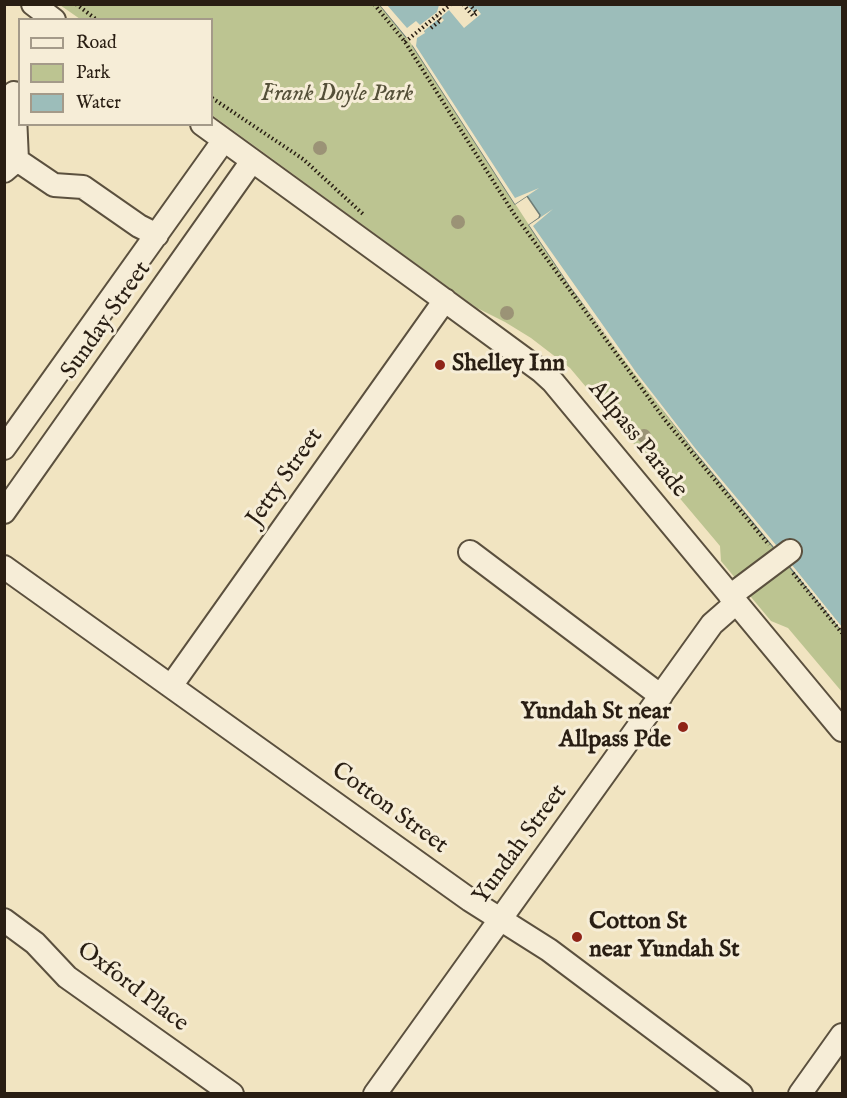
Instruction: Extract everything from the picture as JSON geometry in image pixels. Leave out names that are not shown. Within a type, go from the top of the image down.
[{"type":"street","points":[[33,4],[51,18]]},
{"type":"street","points":[[15,93],[11,165],[54,185],[83,187],[139,226],[157,235]]},
{"type":"street","name":"Allpass Parade","points":[[205,126],[541,370],[843,730]]},
{"type":"street","name":"Sunday Street","points":[[4,448],[224,141]]},
{"type":"street","name":"Sunday Street","points":[[4,512],[234,190],[252,160]]},
{"type":"street","name":"Jetty Street","points":[[171,686],[445,300]]},
{"type":"street","points":[[470,552],[661,696]]},
{"type":"street","name":"Yundah Street","points":[[375,1094],[712,624],[733,600],[785,555]]},
{"type":"street","name":"Cotton Street","points":[[4,567],[470,900],[549,950],[741,1094]]},
{"type":"street","name":"Oxford Place","points":[[4,920],[35,943],[67,976],[232,1094]]},
{"type":"street","points":[[800,1094],[843,1035]]},
{"type":"path","points":[[76,4],[95,18]]},
{"type":"path","points":[[374,4],[405,42],[514,214],[665,420],[785,555],[843,633]]},
{"type":"path","points":[[405,42],[451,4]]},
{"type":"path","points":[[463,4],[473,16],[477,13],[470,5]]},
{"type":"path","points":[[431,28],[441,20],[437,16]]},
{"type":"path","points":[[213,99],[303,159],[363,214]]},
{"type":"green space","name":"Frank Doyle Park","points":[[60,5],[380,5],[410,42],[529,225],[601,330],[693,449],[842,631],[842,692],[788,628],[771,621],[721,561],[720,546],[570,368],[531,338],[477,308],[213,116],[213,18],[79,18]]},
{"type":"water","points":[[380,5],[842,5],[842,631],[693,449],[570,286],[529,225],[540,215],[527,196],[515,204],[413,46],[414,39],[424,31],[419,26],[406,37]]},
{"type":"pier","points":[[380,5],[387,5],[407,28],[416,21],[420,25],[437,12],[439,5],[467,5],[474,12],[477,9],[481,14],[464,28],[449,10],[441,17],[444,20],[441,23],[437,20],[417,38],[416,46],[515,198],[539,188],[515,204],[411,43],[412,37],[420,31],[408,39]]},
{"type":"pier","points":[[553,209],[533,226],[636,372],[695,448],[781,551],[778,552],[634,373],[570,286],[529,225]]},
{"type":"pier","points":[[788,560],[842,627],[842,631],[788,564]]},
{"type":"place","name":"Shelley Inn","points":[[440,365]]},
{"type":"place","name":"Yundah St near Allpass Pde","points":[[683,727]]},
{"type":"place","name":"Cotton St near Yundah St","points":[[577,937]]}]
